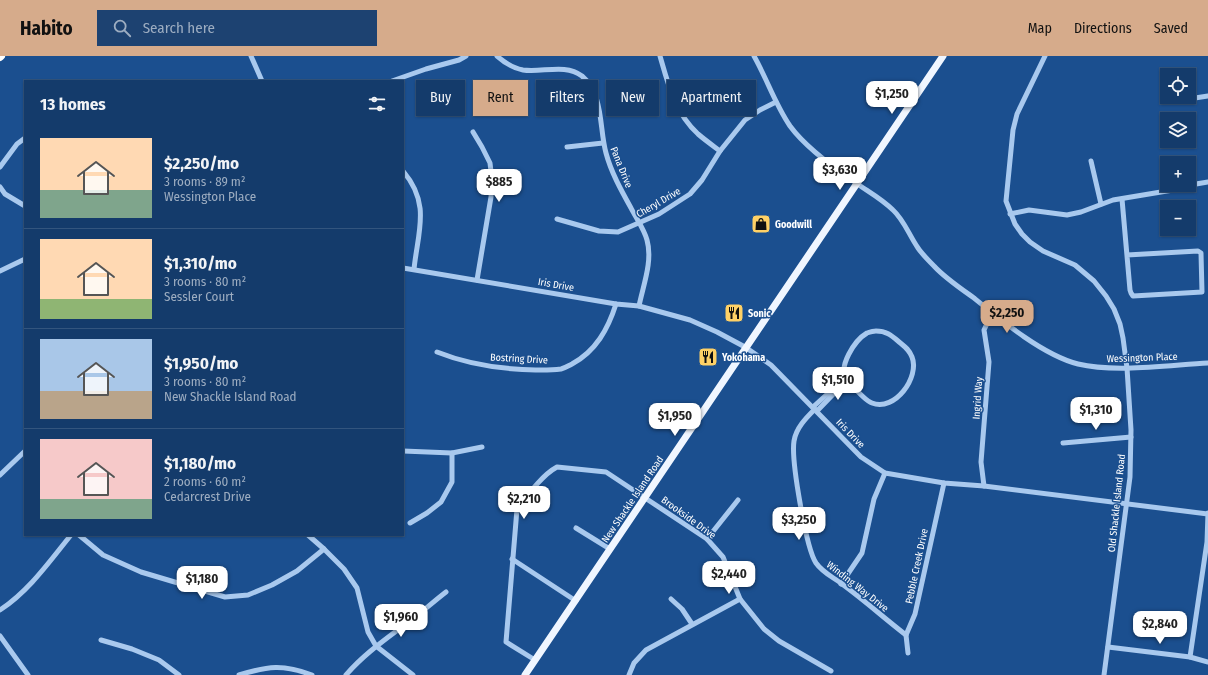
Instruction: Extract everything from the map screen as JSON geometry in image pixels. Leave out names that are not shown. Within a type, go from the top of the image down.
[{"type":"main road","name":"New Shackle Island Road","points":[[525,675],[646,498],[746,347],[943,56]]},
{"type":"street","points":[[250,56],[262,80]]},
{"type":"street","points":[[395,80],[426,69],[459,60],[466,56]]},
{"type":"street","name":"Pana Drive","points":[[497,56],[509,66],[523,70],[552,68],[566,70],[581,76],[590,85],[596,96],[600,113],[603,143],[615,177],[640,224],[647,241],[648,261],[639,306]]},
{"type":"street","points":[[660,56],[671,93],[678,109],[697,133],[720,151]]},
{"type":"street","name":"Wessington Place","points":[[754,56],[765,75],[776,102],[790,126],[814,152],[894,210],[903,222],[917,247],[938,271],[992,313],[1041,348],[1078,364],[1099,367],[1127,368],[1208,363]]},
{"type":"street","name":"Old Shackle Island Road","points":[[1045,56],[1016,114],[1006,201],[1015,224],[1030,242],[1043,251],[1074,265],[1094,282],[1106,296],[1114,309],[1120,324],[1126,353],[1131,437],[1130,477],[1128,503],[1104,675]]},
{"type":"street","points":[[1196,98],[1208,96]]},
{"type":"street","name":"Cheryl Drive","points":[[557,219],[599,231],[618,232],[640,224],[659,214],[690,194],[702,180],[720,151],[745,120],[776,102]]},
{"type":"street","points":[[473,132],[490,163],[492,180],[491,197],[477,280]]},
{"type":"street","points":[[0,167],[17,144],[24,139]]},
{"type":"street","points":[[567,147],[603,143]]},
{"type":"street","points":[[1091,161],[1101,204]]},
{"type":"street","points":[[404,172],[418,196],[421,217],[414,269]]},
{"type":"street","points":[[1010,214],[1029,210],[1067,215],[1122,199],[1186,188],[1196,184],[1208,182]]},
{"type":"street","points":[[0,187],[5,194],[24,205]]},
{"type":"street","points":[[1122,199],[1130,290],[1131,294],[1134,296],[1202,292],[1202,253],[1198,251],[1127,255]]},
{"type":"street","points":[[0,271],[24,259]]},
{"type":"street","name":"Iris Drive","points":[[404,268],[616,304],[639,306],[690,320],[746,347],[771,365],[861,457],[885,474],[944,483],[984,486],[1208,513]]},
{"type":"street","name":"Bostring Drive","points":[[437,352],[455,359],[481,365],[538,370],[562,369],[580,360],[600,341],[610,322],[616,304]]},
{"type":"street","name":"Ingrid Way","points":[[984,486],[981,462],[989,362],[984,330],[992,313]]},
{"type":"street","points":[[882,331],[888,333],[907,348],[912,358],[914,371],[910,381],[897,399],[889,403],[876,404],[870,402],[846,379],[846,359],[860,339],[870,332],[882,331]]},
{"type":"street","name":"Winding Way Drive","points":[[846,379],[801,424],[794,440],[793,454],[810,552],[816,563],[825,573],[906,635]]},
{"type":"street","points":[[1063,443],[1131,437]]},
{"type":"street","points":[[404,451],[452,453],[482,447]]},
{"type":"street","points":[[0,475],[24,452]]},
{"type":"street","points":[[410,522],[427,513],[441,502],[452,482],[452,453]]},
{"type":"street","name":"Brookside Drive","points":[[512,559],[517,509],[550,471],[557,467],[606,472],[708,539],[722,557],[740,599],[764,629],[779,641],[831,671]]},
{"type":"street","points":[[841,584],[862,553],[874,499],[885,474]]},
{"type":"street","name":"Pebble Creek Drive","points":[[908,653],[906,635],[915,614],[944,483]]},
{"type":"street","points":[[708,539],[738,500]]},
{"type":"street","points":[[1190,657],[1208,542],[1208,513]]},
{"type":"street","points":[[576,528],[610,550]]},
{"type":"street","points":[[0,610],[20,596],[30,586],[70,536]]},
{"type":"street","points":[[80,536],[104,554],[141,572],[225,597],[248,595],[272,585],[297,571],[324,549]]},
{"type":"street","points":[[309,536],[344,569],[357,588],[368,632],[376,646],[413,675]]},
{"type":"street","points":[[535,660],[506,642],[512,559],[576,601]]},
{"type":"street","points":[[346,675],[376,646],[446,592]]},
{"type":"street","points":[[671,599],[682,609],[692,624]]},
{"type":"street","points":[[629,675],[634,663],[646,650],[740,599]]},
{"type":"street","points":[[0,636],[28,675]]},
{"type":"street","points":[[101,640],[132,649],[159,660],[179,675]]},
{"type":"street","points":[[1108,647],[1190,657],[1208,662]]},
{"type":"street","points":[[240,675],[270,667],[285,667],[312,675]]},
{"type":"place","name":"Goodwill","points":[[761,224]]},
{"type":"place","name":"Sonic","points":[[734,313]]},
{"type":"place","name":"Yokohama","points":[[708,357]]}]
